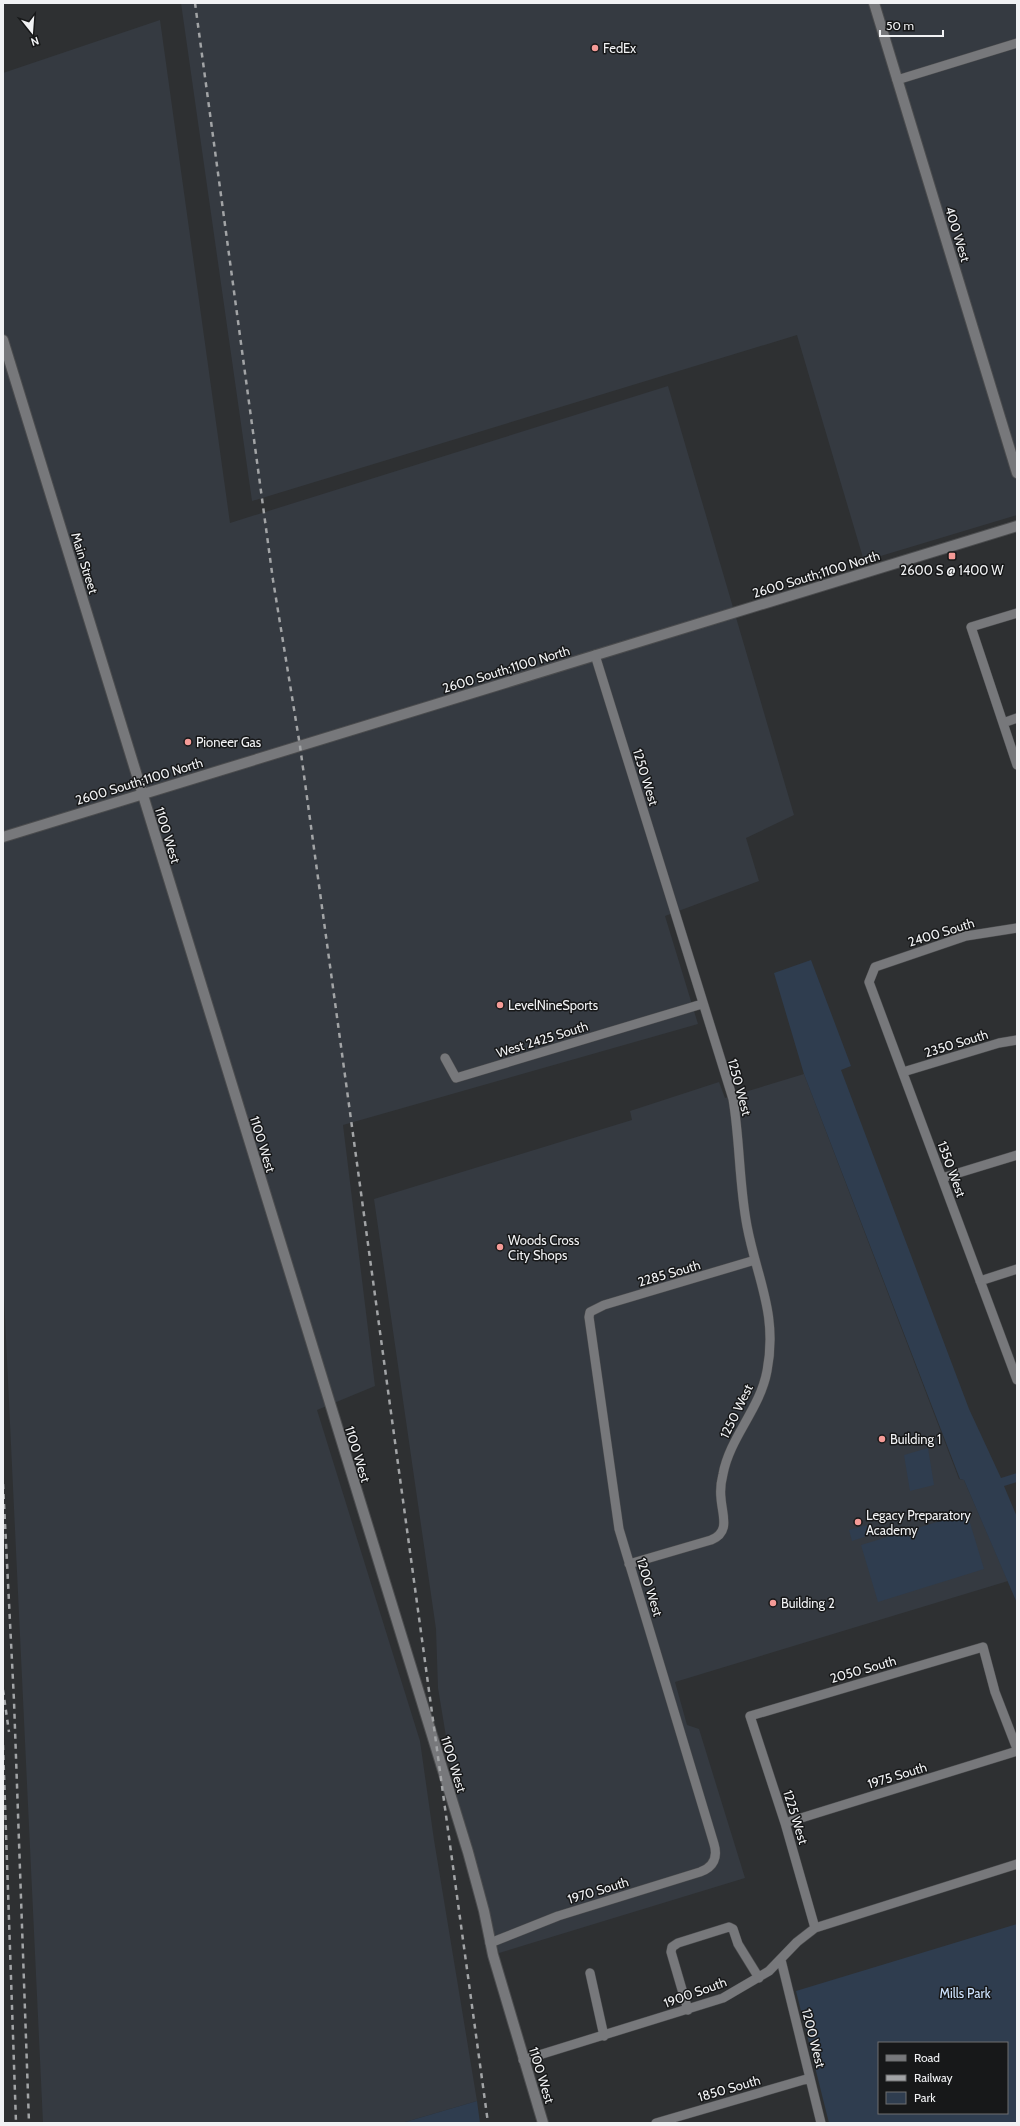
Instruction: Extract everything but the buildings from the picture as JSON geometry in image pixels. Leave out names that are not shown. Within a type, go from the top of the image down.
[{"type":"street","name":"400 West","points":[[874,3],[1017,473]]},
{"type":"street","points":[[897,80],[1017,43]]},
{"type":"street","name":"Main Street","points":[[3,340],[142,794]]},
{"type":"street","name":"2600 South;1100 North","points":[[3,837],[1017,526]]},
{"type":"street","points":[[1017,613],[971,627],[1017,765]]},
{"type":"street","name":"1250 West","points":[[595,655],[702,1004],[733,1099],[747,1225],[768,1308],[770,1351],[762,1390],[724,1466],[721,1490],[725,1523],[724,1530],[711,1540],[629,1564]]},
{"type":"street","points":[[1003,722],[1017,718]]},
{"type":"street","name":"1100 West","points":[[142,794],[468,1852],[482,1904],[490,1943],[543,2123]]},
{"type":"street","name":"2400 South","points":[[875,967],[966,936],[1017,928]]},
{"type":"street","name":"1350 West","points":[[875,967],[869,982],[1016,1376]]},
{"type":"street","name":"West 2425 South","points":[[445,1058],[456,1078],[702,1004]]},
{"type":"street","name":"2350 South","points":[[902,1072],[1017,1040]]},
{"type":"street","points":[[942,1178],[1017,1155]]},
{"type":"street","name":"2285 South","points":[[590,1312],[604,1305],[756,1260]]},
{"type":"street","points":[[980,1281],[1017,1270]]},
{"type":"street","name":"1200 West","points":[[590,1312],[589,1323],[616,1517],[714,1844],[716,1853],[714,1863]]},
{"type":"street","name":"2050 South","points":[[750,1716],[983,1647],[996,1692],[1017,1750]]},
{"type":"street","name":"1225 West","points":[[750,1716],[785,1823],[815,1928]]},
{"type":"street","name":"1975 South","points":[[785,1823],[1017,1750]]},
{"type":"street","name":"1970 South","points":[[490,1943],[558,1916],[700,1872],[714,1863]]},
{"type":"street","name":"1900 South","points":[[524,2060],[723,1998],[758,1978],[781,1960],[797,1942],[815,1928],[1017,1864]]},
{"type":"street","points":[[688,2010],[672,1959],[671,1949],[678,1943],[722,1927],[729,1927],[733,1929],[738,1944],[758,1978]]},
{"type":"street","name":"1200 West","points":[[781,1960],[821,2123]]},
{"type":"street","points":[[590,1973],[604,2036]]},
{"type":"street","name":"1850 South","points":[[656,2123],[810,2078]]},
{"type":"shaded area","points":[[181,3],[1017,3],[1017,515],[864,561],[797,335],[252,501]]},
{"type":"shaded area","points":[[160,20],[230,523],[668,386],[794,815],[746,838],[759,881],[665,916],[698,1024],[343,1125],[375,1386],[317,1410],[420,1741],[434,1840],[477,2101],[402,2123],[43,2123],[3,1275],[3,73]]},
{"type":"shaded area","points":[[804,1074],[959,1479],[964,1480],[1008,1581],[675,1682],[687,1725],[699,1729],[745,1878],[499,1953],[456,1797],[438,1688],[436,1629],[374,1199],[632,1120],[630,1111],[719,1082],[725,1098]]},
{"type":"green space","points":[[811,960],[851,1066],[841,1070],[969,1409],[1001,1478],[1017,1473],[1017,1482],[1004,1486],[1017,1517],[1017,1603],[964,1480],[960,1479],[804,1074],[774,973]]},
{"type":"green space","points":[[928,1448],[934,1485],[910,1491],[904,1455]]},
{"type":"green space","points":[[967,1513],[984,1569],[878,1602],[861,1545]]},
{"type":"green space","points":[[867,1525],[870,1535],[852,1541],[849,1530]]},
{"type":"green space","name":"Mills Park","points":[[1017,1924],[1017,2123],[829,2123],[796,1991]]},
{"type":"green space","points":[[477,2101],[480,2123],[402,2123]]},
{"type":"railway","points":[[195,3],[273,580],[300,746],[488,2123]]},
{"type":"railway","points":[[3,1484],[14,1701],[29,2123]]},
{"type":"railway","points":[[3,1690],[9,1732]]},
{"type":"railway","points":[[3,1745],[16,2123]]},
{"type":"place","name":"FedEx","points":[[595,48]]},
{"type":"place","name":"2600 S @ 1400 W","points":[[952,556]]},
{"type":"place","name":"Pioneer Gas","points":[[188,742]]},
{"type":"place","name":"LevelNineSports","points":[[500,1005]]},
{"type":"place","name":"Woods Cross City Shops","points":[[500,1247]]},
{"type":"place","name":"Building 1","points":[[882,1439]]},
{"type":"place","name":"Legacy Preparatory Academy","points":[[858,1522]]},
{"type":"place","name":"Building 2","points":[[773,1603]]}]
